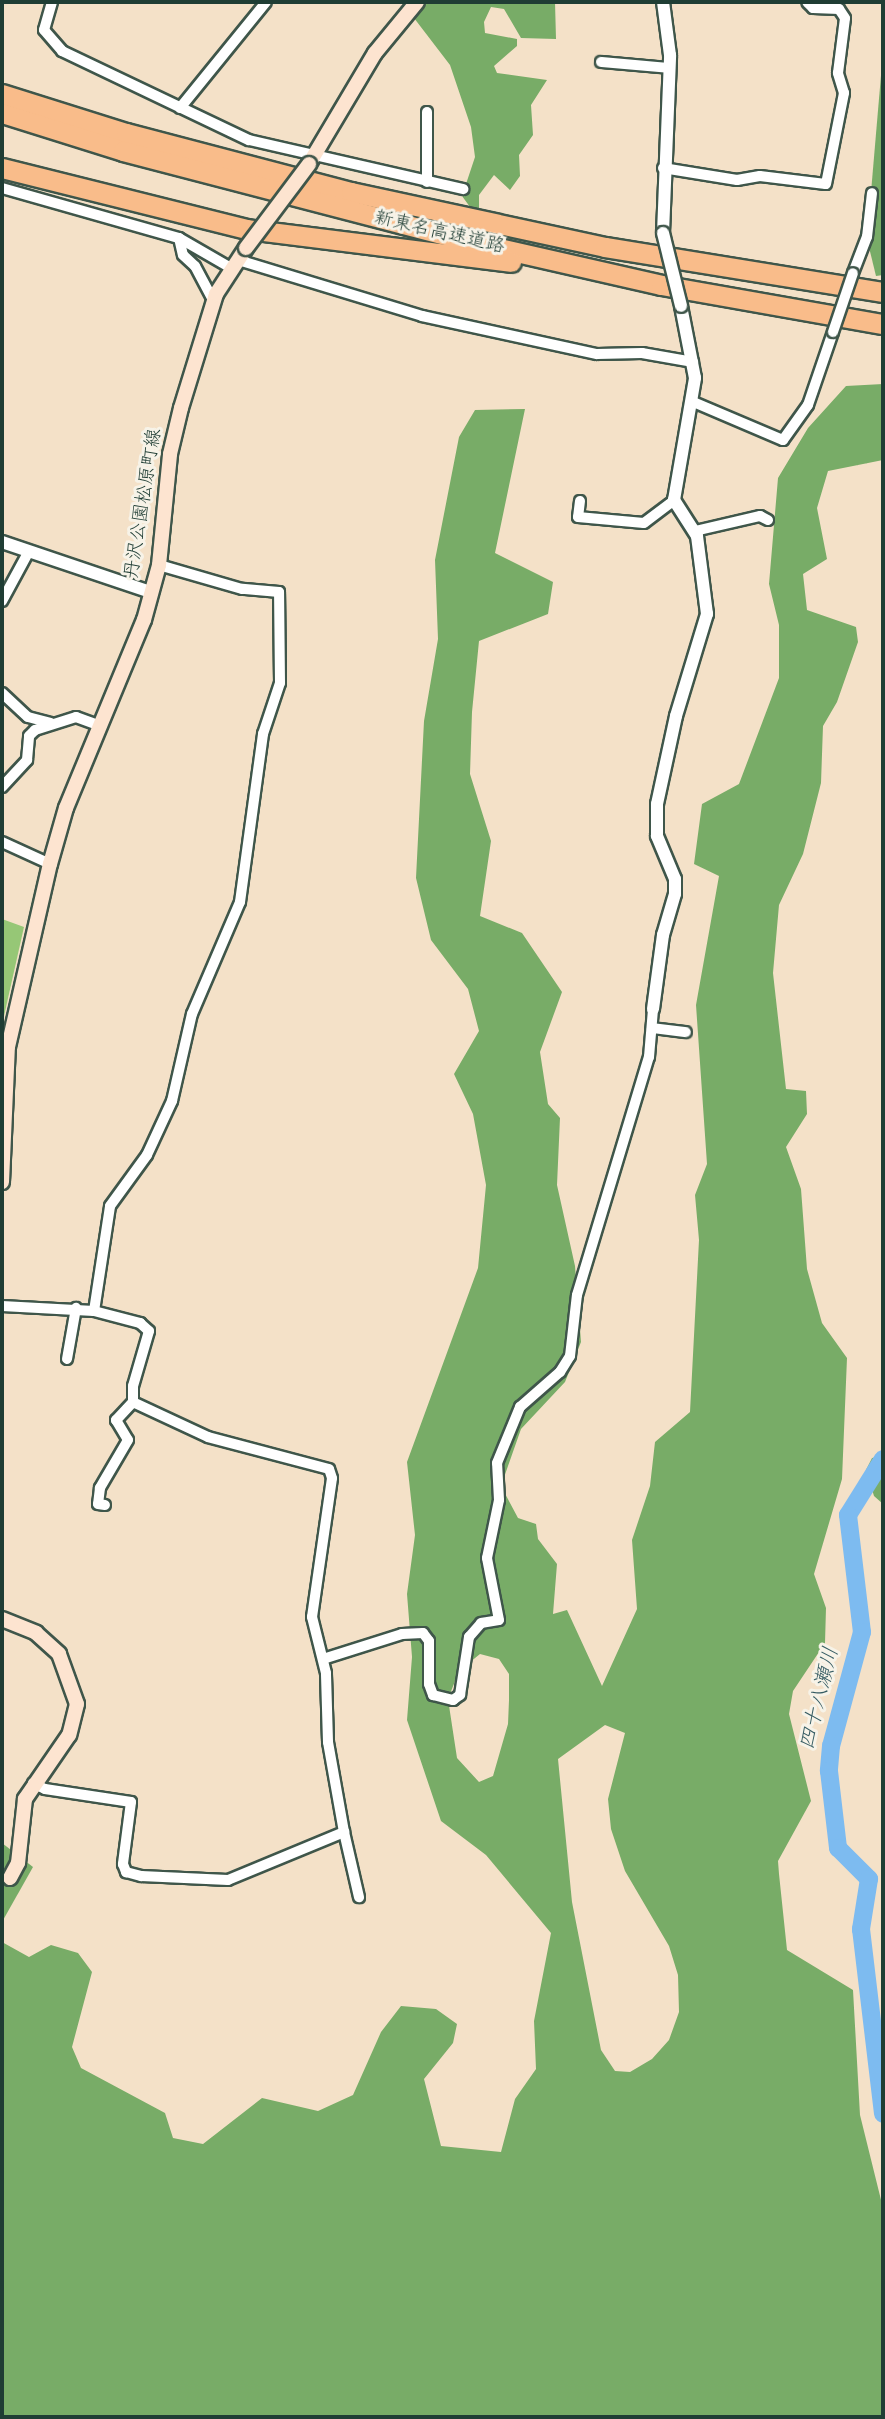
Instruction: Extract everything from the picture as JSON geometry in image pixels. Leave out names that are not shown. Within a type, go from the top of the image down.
[{"type":"highway","name":"新東名高速道路","points":[[2,94],[126,133],[351,192],[605,247],[883,292]]},
{"type":"highway","name":"新東名高速道路","points":[[2,113],[345,212],[606,274],[882,323]]},
{"type":"highway","points":[[2,168],[247,229],[606,274]]},
{"type":"main road","name":"丹沢公園松原町線","points":[[2,1182],[8,1047],[50,864],[66,808],[130,661],[159,565],[170,454],[214,301],[238,258],[312,159],[375,53],[417,2]]},
{"type":"main road","points":[[2,1619],[47,1641],[67,1665],[75,1692],[69,1735],[33,1783],[25,1799],[18,1863],[10,1878]]},
{"type":"street","points":[[52,2],[44,30],[51,43],[248,140],[312,159],[463,189]]},
{"type":"street","points":[[180,108],[267,2]]},
{"type":"street","points":[[580,501],[578,517],[644,523],[674,500],[691,401],[693,362],[663,233],[663,168],[669,68],[663,2]]},
{"type":"street","points":[[663,168],[737,180],[760,176],[827,184],[844,93],[838,73],[845,18],[839,9],[813,8],[807,2]]},
{"type":"street","points":[[601,62],[669,68]]},
{"type":"street","points":[[427,112],[427,182]]},
{"type":"street","points":[[2,188],[179,237],[422,316],[597,354],[642,353],[693,362]]},
{"type":"street","points":[[691,401],[783,440],[807,404],[834,332],[867,237],[872,193]]},
{"type":"street","points":[[179,237],[183,255],[195,266],[214,301]]},
{"type":"street","points":[[323,1659],[402,1634],[423,1633],[429,1641],[429,1684],[433,1695],[453,1700],[460,1695],[474,1629],[499,1620],[487,1558],[499,1500],[497,1463],[520,1406],[560,1371],[570,1356],[577,1295],[649,1057],[653,1009],[675,886],[657,836],[657,804],[676,716],[707,614],[695,531],[674,500]]},
{"type":"street","points":[[695,531],[760,516],[768,520]]},
{"type":"street","points":[[2,542],[151,592]]},
{"type":"street","points":[[2,601],[29,551]]},
{"type":"street","points":[[94,1311],[110,1206],[147,1155],[172,1101],[192,1014],[240,902],[263,734],[280,683],[279,592],[242,589],[159,565]]},
{"type":"street","points":[[2,693],[28,717],[50,723]]},
{"type":"street","points":[[2,787],[27,760],[29,736],[50,723],[76,717],[102,726]]},
{"type":"street","points":[[2,842],[50,864]]},
{"type":"street","points":[[652,1028],[687,1032]]},
{"type":"street","points":[[2,1306],[94,1311],[140,1323],[149,1331],[133,1386],[133,1402],[116,1420],[128,1440],[100,1488],[98,1504],[105,1505]]},
{"type":"street","points":[[67,1359],[76,1308]]},
{"type":"street","points":[[133,1402],[208,1437],[329,1469],[332,1478],[312,1617],[323,1659],[328,1742],[359,1898]]},
{"type":"street","points":[[33,1783],[131,1802],[123,1864],[126,1872],[141,1876],[228,1880],[344,1832]]},
{"type":"green space","points":[[428,2],[555,2],[556,39],[521,38],[504,9],[491,7],[484,22],[485,33],[517,39],[517,46],[494,66],[497,73],[547,80],[531,105],[533,135],[519,155],[520,176],[510,190],[494,175],[479,195],[479,209],[470,207],[462,196],[475,157],[471,127],[450,65],[414,18]]},
{"type":"green space","points":[[883,52],[883,275],[876,276],[867,239]]},
{"type":"green space","points":[[883,384],[883,460],[828,471],[817,508],[827,559],[803,574],[807,610],[856,627],[858,642],[837,702],[823,726],[821,783],[803,854],[779,905],[773,973],[786,1089],[806,1091],[807,1114],[786,1147],[801,1189],[807,1269],[822,1323],[847,1358],[842,1479],[814,1574],[826,1608],[825,1643],[793,1691],[789,1714],[811,1801],[778,1861],[787,1950],[853,1990],[860,2115],[883,2208],[883,2417],[2,2417],[2,1942],[29,1957],[51,1945],[78,1953],[92,1972],[72,2047],[81,2068],[165,2113],[173,2138],[203,2144],[262,2098],[318,2111],[353,2095],[381,2032],[401,2006],[436,2009],[457,2024],[453,2043],[424,2079],[441,2146],[501,2152],[515,2099],[536,2069],[534,2021],[551,1933],[486,1855],[441,1821],[407,1720],[412,1657],[407,1594],[415,1535],[407,1462],[478,1268],[486,1185],[473,1114],[454,1074],[479,1031],[468,989],[431,940],[416,878],[424,721],[438,639],[435,560],[459,437],[475,410],[525,409],[495,553],[553,582],[548,614],[479,641],[472,712],[470,774],[491,841],[480,916],[522,933],[562,992],[540,1052],[548,1104],[560,1118],[557,1185],[575,1266],[581,1342],[565,1382],[521,1429],[501,1486],[518,1518],[536,1524],[538,1539],[557,1564],[553,1614],[567,1610],[602,1686],[637,1609],[632,1540],[650,1486],[655,1442],[690,1412],[699,1240],[695,1195],[707,1164],[696,1005],[719,876],[694,864],[702,804],[739,784],[779,678],[779,625],[769,584],[778,478],[808,428],[846,386]],"holes":[[[480,1654],[499,1659],[509,1674],[509,1700],[508,1724],[493,1776],[479,1782],[457,1758],[448,1699],[459,1671]],[[605,1725],[625,1733],[608,1799],[611,1829],[625,1871],[669,1946],[678,1975],[679,2012],[669,2040],[652,2059],[630,2072],[615,2071],[601,2050],[572,1902],[558,1759]]]},
{"type":"green space","points":[[2,919],[24,927],[2,1025]]},
{"type":"green space","points":[[883,1456],[883,1504],[874,1496],[866,1470],[872,1458]]},
{"type":"green space","points":[[2,1843],[33,1867],[2,1922]]},
{"type":"waterway","name":"四十八瀬川","points":[[883,1459],[848,1515],[862,1632],[831,1746],[829,1771],[838,1848],[869,1879],[861,1929],[883,2114]]}]
